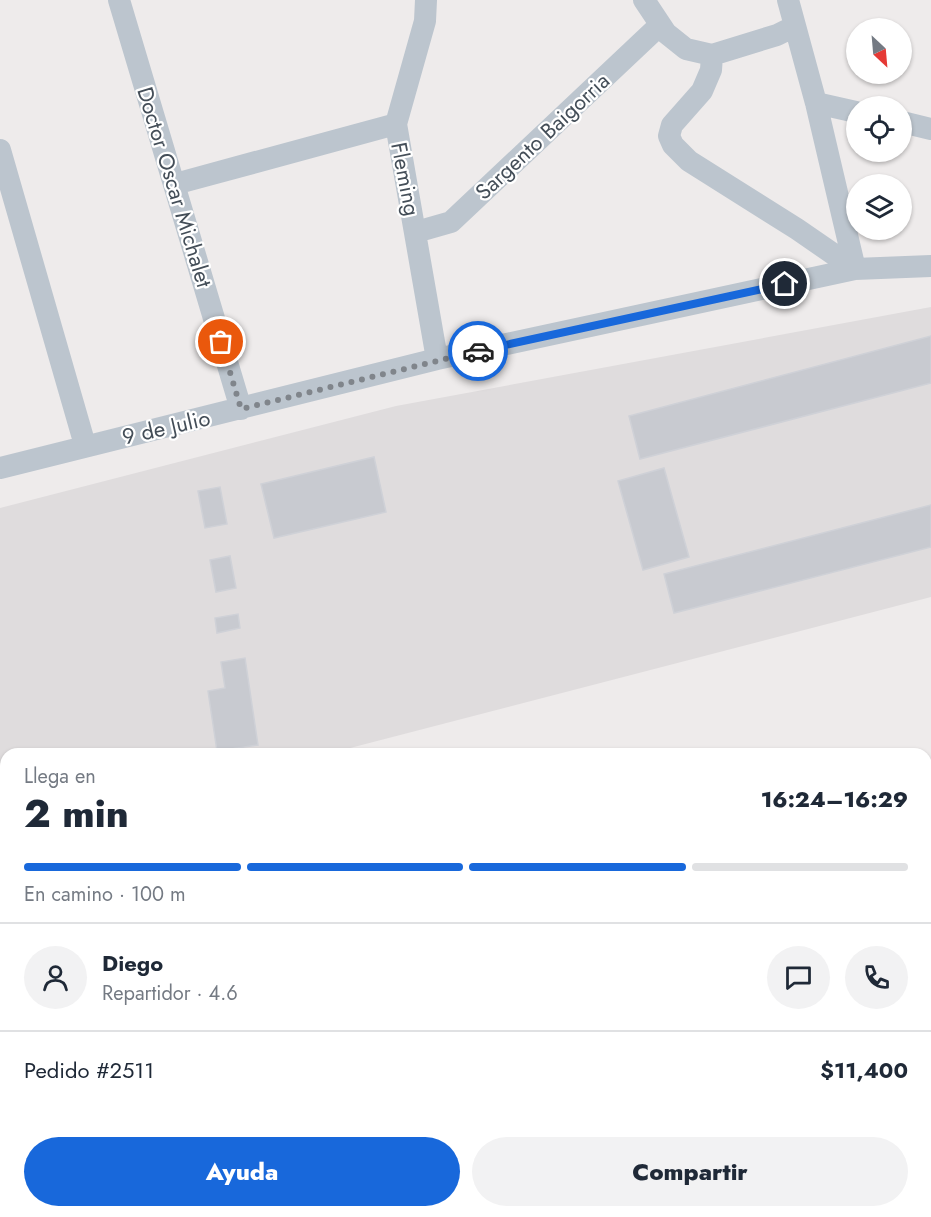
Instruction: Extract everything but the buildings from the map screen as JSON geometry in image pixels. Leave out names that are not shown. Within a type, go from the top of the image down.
[{"type":"street","name":"Doctor Oscar Michalet","points":[[119,0],[241,409]]},
{"type":"street","name":"Fleming","points":[[426,0],[425,21],[396,124],[438,359]]},
{"type":"street","points":[[644,0],[666,33],[686,49],[712,56],[777,36],[795,26]]},
{"type":"street","points":[[788,0],[816,103],[855,269]]},
{"type":"street","name":"Sargento Baigorria","points":[[416,232],[451,222],[660,26]]},
{"type":"street","points":[[712,56],[711,70],[702,91],[672,125],[669,136],[673,145],[689,161],[855,269]]},
{"type":"street","points":[[816,103],[846,110]]},
{"type":"street","points":[[175,184],[396,124]]},
{"type":"street","points":[[912,124],[931,129]]},
{"type":"street","points":[[0,150],[85,446]]},
{"type":"street","name":"9 de Julio","points":[[0,468],[438,359],[855,269],[931,266]]},
{"type":"shaded area","points":[[931,307],[931,597],[350,748],[0,748],[0,508],[396,406]]},
{"type":"way so far","points":[[221,342],[241,409],[478,351]]},
{"type":"route","points":[[478,351],[785,284]]}]
